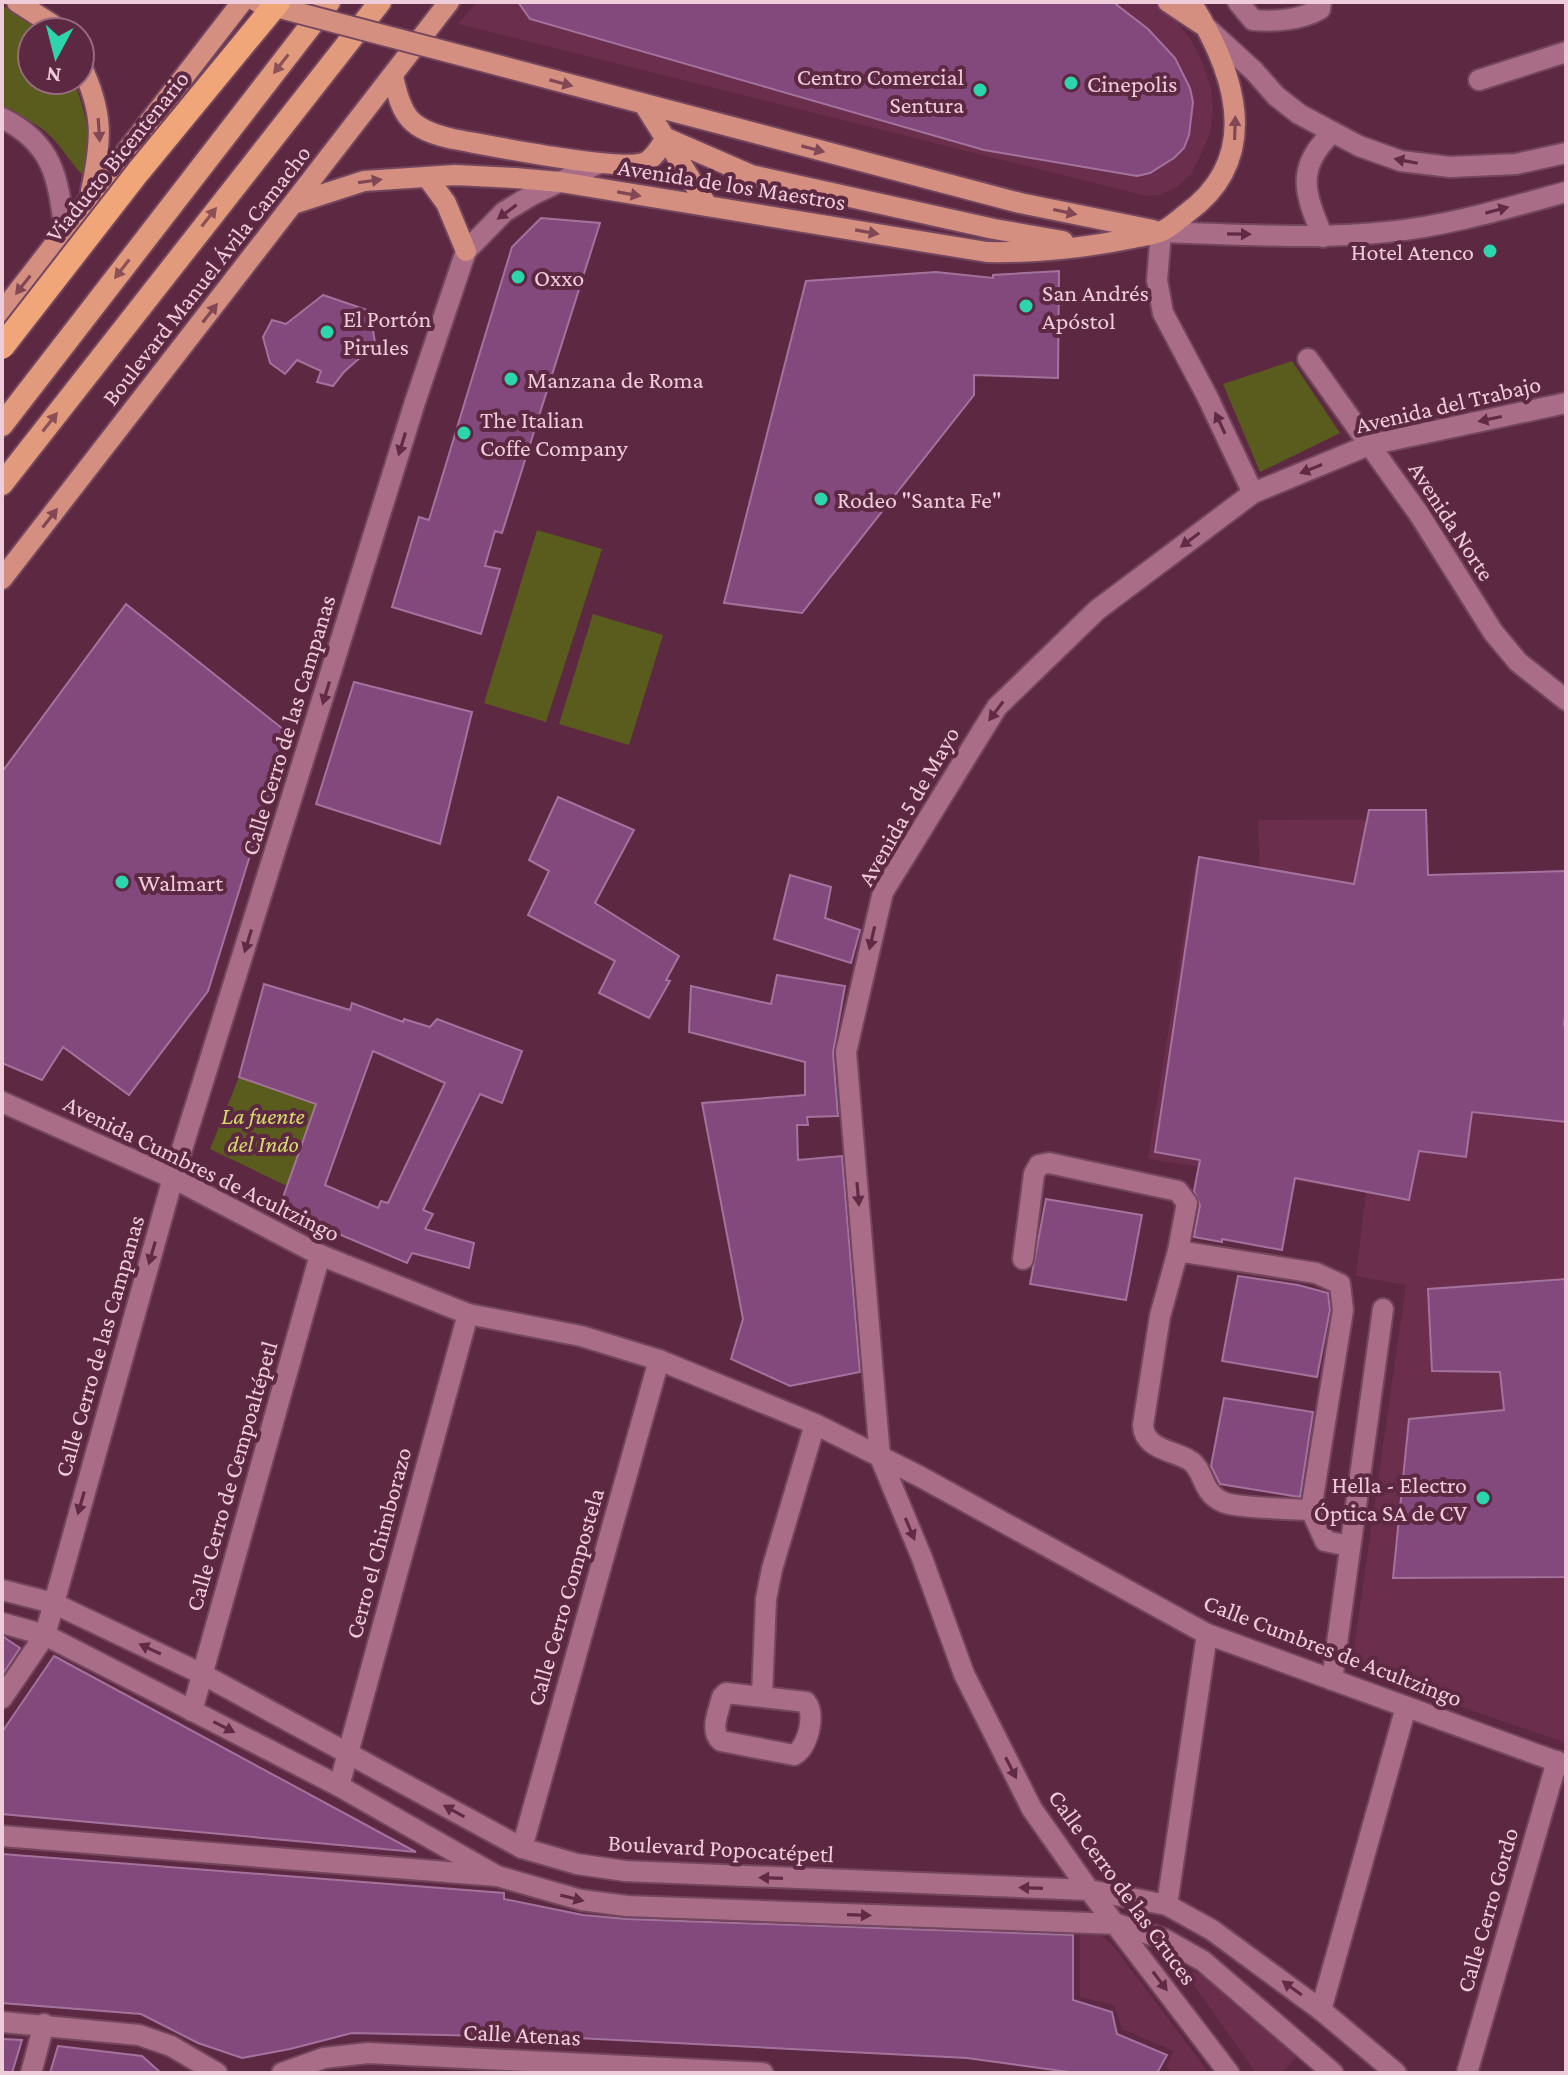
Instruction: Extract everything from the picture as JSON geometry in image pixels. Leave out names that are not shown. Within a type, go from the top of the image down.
[{"type":"highway","name":"Viaducto Bicentenario","points":[[2,347],[138,172],[278,2]]},
{"type":"highway","points":[[4,420],[329,2]]},
{"type":"highway","name":"Boulevard Manuel Ávila Camacho","points":[[2,484],[380,2]]},
{"type":"main road","points":[[17,2],[39,16]]},
{"type":"main road","points":[[2,312],[242,2]]},
{"type":"main road","name":"Avenida de los Maestros","points":[[257,2],[1020,203],[1161,232]]},
{"type":"main road","name":"Boulevard Manuel Ávila Camacho","points":[[2,579],[449,2]]},
{"type":"main road","points":[[1168,2],[1208,29]]},
{"type":"main road","points":[[1161,232],[1201,203],[1217,184],[1229,162],[1235,138],[1233,93],[1208,29],[1191,2]]},
{"type":"main road","points":[[393,76],[399,104],[409,121],[430,134],[600,163],[634,165],[654,156],[666,138]]},
{"type":"main road","points":[[89,198],[100,148],[93,96]]},
{"type":"main road","points":[[645,106],[707,205]]},
{"type":"main road","points":[[666,138],[751,175],[994,229],[1095,246]]},
{"type":"main road","name":"Avenida de los Maestros","points":[[296,203],[364,181],[455,175],[560,182],[987,252],[1016,253],[1095,246],[1161,232]]},
{"type":"main road","points":[[427,177],[446,203],[466,251]]},
{"type":"street","points":[[1238,2],[1253,20],[1268,22],[1310,15],[1320,6]]},
{"type":"street","points":[[1208,29],[1276,96],[1299,114],[1359,146],[1401,161],[1450,167],[1516,164],[1566,153]]},
{"type":"street","points":[[1479,80],[1566,52]]},
{"type":"street","points":[[2,118],[18,126],[45,152],[54,168],[65,233]]},
{"type":"street","points":[[1323,237],[1309,204],[1305,184],[1308,164],[1319,145],[1333,132]]},
{"type":"street","name":"Calle Cerro de las Campanas","points":[[45,1635],[173,1178],[415,402],[466,251],[504,212],[600,163]]},
{"type":"street","name":"Avenida de los Maestros","points":[[1161,232],[1323,237],[1389,232],[1454,222],[1566,192]]},
{"type":"street","points":[[1161,232],[1157,280],[1163,313],[1253,493]]},
{"type":"street","name":"Avenida Norte","points":[[1308,359],[1419,514],[1493,632],[1518,662],[1566,700]]},
{"type":"street","name":"Avenida del Trabajo","points":[[1253,493],[1369,445],[1566,403]]},
{"type":"street","name":"Avenida 5 de Mayo","points":[[880,1457],[846,1052],[883,892],[997,707],[1097,610],[1253,493]]},
{"type":"street","name":"Avenida Cumbres de Acultzingo","points":[[2,1102],[173,1178],[320,1255],[468,1314],[581,1336],[659,1360],[815,1424],[919,1476]]},
{"type":"street","points":[[1023,1259],[1034,1174],[1039,1165],[1049,1163],[1178,1191],[1187,1203],[1178,1251],[1160,1316],[1143,1425],[1145,1437],[1157,1447],[1191,1460],[1204,1486],[1225,1503],[1311,1510]]},
{"type":"street","points":[[1178,1251],[1316,1273],[1340,1284],[1343,1310],[1311,1510],[1325,1541],[1349,1546]]},
{"type":"street","name":"Calle Cerro de Cempoaltépetl","points":[[192,1711],[320,1255]]},
{"type":"street","points":[[1332,1680],[1383,1309]]},
{"type":"street","name":"Cerro el Chimborazo","points":[[339,1786],[468,1314]]},
{"type":"street","name":"Calle Cerro Compostela","points":[[522,1848],[659,1360]]},
{"type":"street","points":[[762,1696],[766,1599],[815,1424]]},
{"type":"street","name":"Calle Cerro de las Cruces","points":[[880,1457],[922,1558],[964,1674],[1032,1809],[1089,1890],[1229,2073]]},
{"type":"street","name":"Calle Cumbres de Acultzingo","points":[[919,1476],[1207,1634],[1562,1763]]},
{"type":"street","name":"Boulevard Popocatépetl","points":[[2,1590],[53,1603],[202,1674],[522,1848],[577,1864],[625,1871],[1089,1890],[1167,1905],[1212,1930],[1321,2010],[1396,2073]]},
{"type":"street","points":[[2,1623],[45,1635],[339,1786],[497,1876]]},
{"type":"street","points":[[1167,1905],[1207,1634]]},
{"type":"street","points":[[2,1698],[45,1635]]},
{"type":"street","points":[[726,1693],[762,1696],[806,1702],[810,1707],[804,1747],[799,1753],[794,1755],[721,1741],[716,1736],[722,1697],[726,1693]]},
{"type":"street","points":[[1321,2010],[1406,1707]]},
{"type":"street","name":"Calle Cerro Gordo","points":[[1467,2073],[1562,1763]]},
{"type":"street","points":[[2,1836],[497,1876],[581,1900],[627,1906],[1117,1924],[1164,1939],[1203,1961],[1333,2073]]},
{"type":"street","points":[[2,2022],[139,2035],[171,2046],[217,2073]]},
{"type":"street","points":[[31,2073],[44,2024]]},
{"type":"street","points":[[171,2046],[185,2073]]},
{"type":"street","name":"Calle Atenas","points":[[282,2073],[324,2058],[368,2053],[430,2064],[763,2073]]},
{"type":"shaded area","name":"Centro Comercial Sentura","points":[[477,2],[1153,2],[1176,21],[1191,40],[1203,64],[1211,88],[1213,110],[1210,133],[1192,173],[1178,186],[1161,195],[1146,196],[458,24]]},
{"type":"shaded area","points":[[1422,819],[1424,881],[1566,869],[1566,1743],[1351,1669],[1406,1285],[1356,1276],[1366,1192],[1148,1159],[1195,864],[1260,876],[1258,820]]},
{"type":"shaded area","points":[[1080,1935],[1101,1935],[1114,1947],[1209,2073],[1173,2073],[1166,2066],[1174,2051],[1122,2029],[1114,2005],[1080,1997]]},
{"type":"shaded area","points":[[1194,1971],[1213,1981],[1299,2054],[1282,2073],[1256,2073],[1193,1984],[1189,1974]]},
{"type":"green space","points":[[2,6],[22,16],[16,16],[16,96],[79,96],[87,129],[88,180],[46,132],[2,105]]},
{"type":"green space","points":[[1292,361],[1340,433],[1260,472],[1223,384]]},
{"type":"green space","points":[[537,530],[602,549],[546,722],[484,703]]},
{"type":"green space","points":[[593,614],[663,635],[629,745],[559,724]]},
{"type":"green space","name":"La fuente del Indo","points":[[239,1077],[317,1102],[287,1186],[210,1149]]},
{"type":"building","name":"Centro Comercial Sentura","points":[[518,2],[1113,2],[1148,29],[1175,58],[1190,88],[1193,102],[1189,135],[1184,148],[1174,158],[1150,173],[1137,176],[984,150],[530,19]]},
{"type":"building","name":"Manzana de Roma","points":[[541,218],[600,223],[502,533],[495,531],[485,566],[500,569],[481,634],[392,607],[419,517],[429,520],[512,247]]},
{"type":"building","name":"Rodeo \"Santa Fe\"","points":[[1059,271],[1058,378],[974,375],[974,395],[802,613],[724,603],[806,281],[936,272],[993,278],[993,275]]},
{"type":"building","points":[[323,295],[370,311],[376,349],[363,355],[333,386],[317,382],[321,371],[297,360],[285,374],[270,363],[263,337],[272,320],[286,324]]},
{"type":"building","name":"Walmart","points":[[126,604],[288,733],[208,991],[129,1095],[63,1047],[42,1080],[2,1063],[2,772]]},
{"type":"building","points":[[354,682],[472,712],[440,844],[316,804]]},
{"type":"building","points":[[558,797],[634,830],[595,903],[679,956],[666,980],[670,981],[649,1018],[599,993],[615,961],[528,915],[549,871],[529,860]]},
{"type":"building","points":[[1369,810],[1426,810],[1428,875],[1566,871],[1566,1122],[1472,1112],[1466,1157],[1419,1151],[1409,1200],[1295,1178],[1282,1250],[1194,1237],[1200,1205],[1194,1191],[1200,1160],[1155,1152],[1199,857],[1354,884]]},
{"type":"building","points":[[790,875],[831,887],[825,918],[860,930],[851,963],[774,939]]},
{"type":"building","points":[[777,975],[845,986],[833,1053],[838,1116],[807,1117],[808,1125],[797,1125],[798,1160],[842,1156],[860,1372],[790,1386],[731,1359],[743,1319],[702,1103],[805,1095],[805,1062],[689,1032],[691,986],[771,1004]]},
{"type":"building","points":[[264,984],[350,1010],[352,1003],[403,1022],[404,1019],[430,1027],[437,1019],[522,1051],[502,1103],[480,1094],[423,1210],[433,1214],[425,1229],[474,1243],[469,1268],[412,1253],[407,1263],[315,1224],[317,1221],[281,1203],[316,1104],[239,1077]],"holes":[[[373,1051],[445,1083],[388,1203],[381,1201],[378,1208],[325,1185]]]},
{"type":"building","points":[[1046,1199],[1142,1215],[1126,1300],[1030,1284]]},
{"type":"building","points":[[1238,1276],[1328,1293],[1330,1310],[1317,1377],[1222,1361]]},
{"type":"building","name":"Hella - Electro Óptica SA de CV","points":[[1566,1279],[1566,1577],[1393,1578],[1409,1419],[1504,1410],[1500,1372],[1432,1371],[1428,1289]]},
{"type":"building","points":[[1224,1398],[1313,1412],[1300,1497],[1220,1484],[1211,1466]]},
{"type":"building","points":[[2,1636],[20,1648],[2,1675]]},
{"type":"building","points":[[54,1656],[416,1852],[2,1814],[2,1732]]},
{"type":"building","points":[[2,1854],[504,1893],[504,1899],[583,1915],[627,1919],[1073,1935],[1073,2000],[1112,2012],[1117,2034],[1167,2055],[1157,2073],[1076,2073],[967,2058],[577,2038],[352,2033],[242,2058],[198,2043],[141,2014],[2,2003]]},
{"type":"building","points":[[2,2039],[22,2040],[12,2073],[2,2073]]},
{"type":"building","points":[[58,2046],[142,2056],[161,2073],[50,2073]]},
{"type":"place","name":"Cinepolis","points":[[1071,83]]},
{"type":"place","name":"Centro Comercial Sentura","points":[[980,90]]},
{"type":"place","name":"Hotel Atenco","points":[[1490,251]]},
{"type":"place","name":"Oxxo","points":[[518,277]]},
{"type":"place","name":"San Andrés Apóstol","points":[[1026,306]]},
{"type":"place","name":"El Portón Pirules","points":[[327,332]]},
{"type":"place","name":"Manzana de Roma","points":[[511,379]]},
{"type":"place","name":"The Italian Coffe Company","points":[[464,433]]},
{"type":"place","name":"Rodeo \"Santa Fe\"","points":[[821,499]]},
{"type":"place","name":"Walmart","points":[[122,882]]},
{"type":"place","name":"Hella - Electro Óptica SA de CV","points":[[1483,1498]]}]
